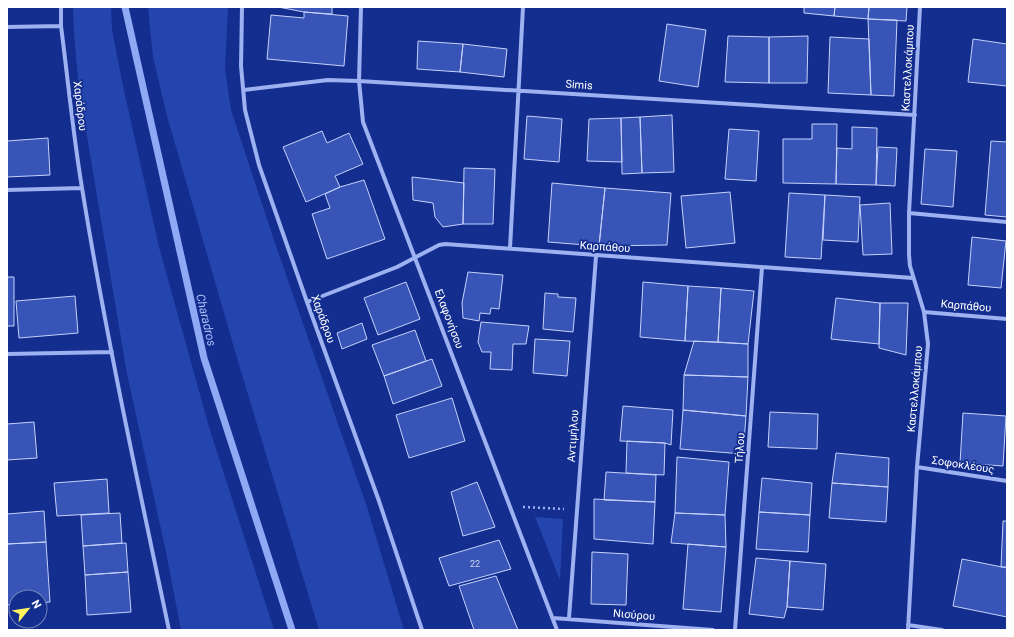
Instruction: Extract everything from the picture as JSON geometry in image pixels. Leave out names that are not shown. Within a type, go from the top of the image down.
[{"type":"street","name":"Χαράδρου","points":[[61,7],[61,26],[82,188],[112,352],[169,630]]},
{"type":"street","name":"Χαράδρου","points":[[242,7],[241,66],[245,110],[259,165],[379,501],[422,630]]},
{"type":"street","name":"Ελαφονήσου","points":[[361,7],[359,81],[363,122],[416,256],[557,630]]},
{"type":"street","points":[[510,248],[523,7]]},
{"type":"street","name":"Καστελλοκάμπου","points":[[908,630],[917,467],[928,344],[924,312],[909,261],[909,213],[920,7]]},
{"type":"street","points":[[7,27],[61,26]]},
{"type":"street","name":"Simis","points":[[244,90],[328,80],[359,81],[914,115]]},
{"type":"street","points":[[7,190],[82,188]]},
{"type":"street","points":[[909,213],[1007,222]]},
{"type":"street","name":"Καρπάθου","points":[[307,302],[382,273],[439,244],[913,278]]},
{"type":"street","name":"Αντιμήλου","points":[[569,618],[596,256]]},
{"type":"street","name":"Τήλου","points":[[735,630],[762,267]]},
{"type":"street","name":"Καρπάθου","points":[[924,312],[1007,319]]},
{"type":"street","points":[[7,354],[112,352]]},
{"type":"street","name":"Σοφοκλέους","points":[[917,467],[1007,481]]},
{"type":"street","name":"Νισύρου","points":[[553,618],[713,630]]},
{"type":"street","points":[[908,625],[942,630]]},
{"type":"path","points":[[511,506],[577,510]]},
{"type":"shaded area","points":[[73,7],[111,7],[112,30],[123,86],[159,247],[209,427],[274,630],[181,630],[166,552],[127,374],[79,89]]},
{"type":"shaded area","points":[[148,7],[228,7],[225,68],[231,110],[275,243],[367,507],[404,630],[319,630],[240,368],[167,116],[153,57]]},
{"type":"shaded area","points":[[535,517],[563,519],[560,580]]},
{"type":"building","points":[[278,7],[332,7],[332,14],[304,12]]},
{"type":"building","points":[[804,7],[835,7],[834,16],[804,13]]},
{"type":"building","points":[[835,7],[869,7],[868,19],[834,16]]},
{"type":"building","points":[[869,7],[907,7],[906,21],[868,19]]},
{"type":"building","points":[[304,12],[348,16],[344,66],[267,59],[271,15],[304,18]]},
{"type":"building","points":[[868,19],[897,20],[894,96],[871,95]]},
{"type":"building","points":[[667,24],[706,30],[698,87],[659,81]]},
{"type":"building","points":[[728,36],[769,37],[769,83],[725,82]]},
{"type":"building","points":[[808,36],[807,83],[769,83],[769,37]]},
{"type":"building","points":[[830,37],[869,39],[871,95],[828,93]]},
{"type":"building","points":[[973,39],[1007,44],[1007,86],[968,82]]},
{"type":"building","points":[[418,41],[463,44],[460,72],[417,69]]},
{"type":"building","points":[[463,44],[507,49],[504,77],[460,72]]},
{"type":"building","points":[[672,115],[674,172],[642,173],[640,117]]},
{"type":"building","points":[[527,116],[562,119],[559,162],[524,159]]},
{"type":"building","points":[[640,117],[642,173],[622,174],[621,118]]},
{"type":"building","points":[[621,118],[622,162],[587,161],[589,119]]},
{"type":"building","points":[[812,124],[837,124],[836,184],[783,183],[783,139],[812,139]]},
{"type":"building","points":[[852,127],[877,128],[876,185],[836,184],[837,148],[852,149]]},
{"type":"building","points":[[729,129],[759,131],[756,181],[725,179]]},
{"type":"building","points":[[322,131],[327,143],[349,133],[363,164],[335,176],[340,187],[306,202],[283,147]]},
{"type":"building","points":[[48,138],[50,175],[7,177],[7,141]]},
{"type":"building","points":[[991,141],[1007,142],[1007,217],[985,215]]},
{"type":"building","points":[[878,147],[897,148],[895,186],[876,185]]},
{"type":"building","points":[[925,149],[957,151],[953,207],[921,204]]},
{"type":"building","points":[[464,168],[495,169],[493,224],[463,224]]},
{"type":"building","points":[[412,177],[464,183],[463,224],[443,227],[435,217],[433,203],[413,200]]},
{"type":"building","points":[[364,180],[385,239],[327,259],[312,214],[330,208],[325,194],[340,187]]},
{"type":"building","points":[[552,183],[605,188],[599,246],[548,242]]},
{"type":"building","points":[[605,188],[671,193],[667,245],[599,246]]},
{"type":"building","points":[[730,192],[735,243],[686,248],[681,196]]},
{"type":"building","points":[[789,193],[825,195],[821,259],[785,257]]},
{"type":"building","points":[[825,195],[860,197],[858,242],[823,240]]},
{"type":"building","points":[[890,203],[892,254],[863,255],[860,205]]},
{"type":"building","points":[[972,237],[1006,241],[1001,288],[968,285]]},
{"type":"building","points":[[468,272],[503,275],[499,309],[491,308],[490,314],[480,313],[479,321],[463,318],[462,303]]},
{"type":"building","points":[[7,277],[14,277],[14,326],[7,326]]},
{"type":"building","points":[[406,282],[420,319],[378,335],[364,298]]},
{"type":"building","points":[[643,282],[688,286],[685,341],[640,337]]},
{"type":"building","points":[[688,286],[721,288],[718,342],[685,341]]},
{"type":"building","points":[[721,288],[754,291],[748,344],[718,342]]},
{"type":"building","points":[[545,293],[558,294],[558,297],[576,298],[573,332],[543,329]]},
{"type":"building","points":[[75,296],[78,333],[19,338],[16,301]]},
{"type":"building","points":[[836,298],[880,303],[879,344],[831,339]]},
{"type":"building","points":[[880,303],[908,303],[906,355],[879,348]]},
{"type":"building","points":[[481,322],[529,326],[526,344],[513,344],[512,370],[490,369],[491,352],[482,352],[478,342]]},
{"type":"building","points":[[362,323],[367,339],[342,349],[337,333]]},
{"type":"building","points":[[415,330],[426,361],[384,376],[372,345]]},
{"type":"building","points":[[535,339],[570,341],[567,376],[533,373]]},
{"type":"building","points":[[694,341],[748,344],[748,377],[684,375]]},
{"type":"building","points":[[432,359],[442,386],[393,404],[384,376]]},
{"type":"building","points":[[684,375],[748,377],[746,416],[683,410]]},
{"type":"building","points":[[452,398],[465,441],[409,458],[396,415]]},
{"type":"building","points":[[623,406],[673,410],[671,445],[665,443],[620,441]]},
{"type":"building","points":[[683,410],[746,416],[743,454],[680,449]]},
{"type":"building","points":[[770,412],[818,414],[817,449],[768,447]]},
{"type":"building","points":[[963,413],[1006,416],[1003,466],[960,463]]},
{"type":"building","points":[[34,422],[37,458],[7,460],[7,424]]},
{"type":"building","points":[[627,441],[665,443],[664,475],[626,473]]},
{"type":"building","points":[[836,453],[889,458],[888,487],[832,483]]},
{"type":"building","points":[[677,457],[729,462],[725,515],[675,513]]},
{"type":"building","points":[[606,472],[656,475],[655,502],[604,500]]},
{"type":"building","points":[[762,478],[812,483],[810,515],[759,512]]},
{"type":"building","points":[[107,479],[109,513],[57,516],[54,483]]},
{"type":"building","points":[[477,482],[495,527],[463,536],[451,492]]},
{"type":"building","points":[[832,483],[888,487],[886,522],[829,518]]},
{"type":"building","points":[[594,499],[655,502],[653,544],[594,539]]},
{"type":"building","points":[[44,511],[46,542],[7,544],[7,514]]},
{"type":"building","points":[[759,512],[810,515],[808,552],[756,549]]},
{"type":"building","points":[[120,513],[122,543],[83,546],[81,515]]},
{"type":"building","points":[[675,513],[725,515],[726,547],[671,543]]},
{"type":"building","points":[[1003,521],[1007,521],[1007,567],[1001,567]]},
{"type":"building","points":[[499,540],[511,569],[449,586],[439,558]]},
{"type":"building","points":[[46,542],[50,602],[48,602],[48,589],[8,589],[7,605],[7,544]]},
{"type":"building","points":[[126,543],[128,572],[85,575],[83,546]]},
{"type":"building","points":[[688,544],[726,547],[721,612],[683,609]]},
{"type":"building","points":[[592,552],[628,554],[626,605],[591,604]]},
{"type":"building","points":[[756,558],[790,561],[787,607],[784,618],[749,614]]},
{"type":"building","points":[[962,559],[1007,568],[1007,617],[953,606]]},
{"type":"building","points":[[790,561],[826,564],[823,610],[787,607]]},
{"type":"building","points":[[128,572],[131,612],[87,615],[85,575]]},
{"type":"building","points":[[496,576],[518,630],[474,630],[459,586]]},
{"type":"waterway","name":"Charadros","points":[[125,7],[204,358],[292,630]]}]
